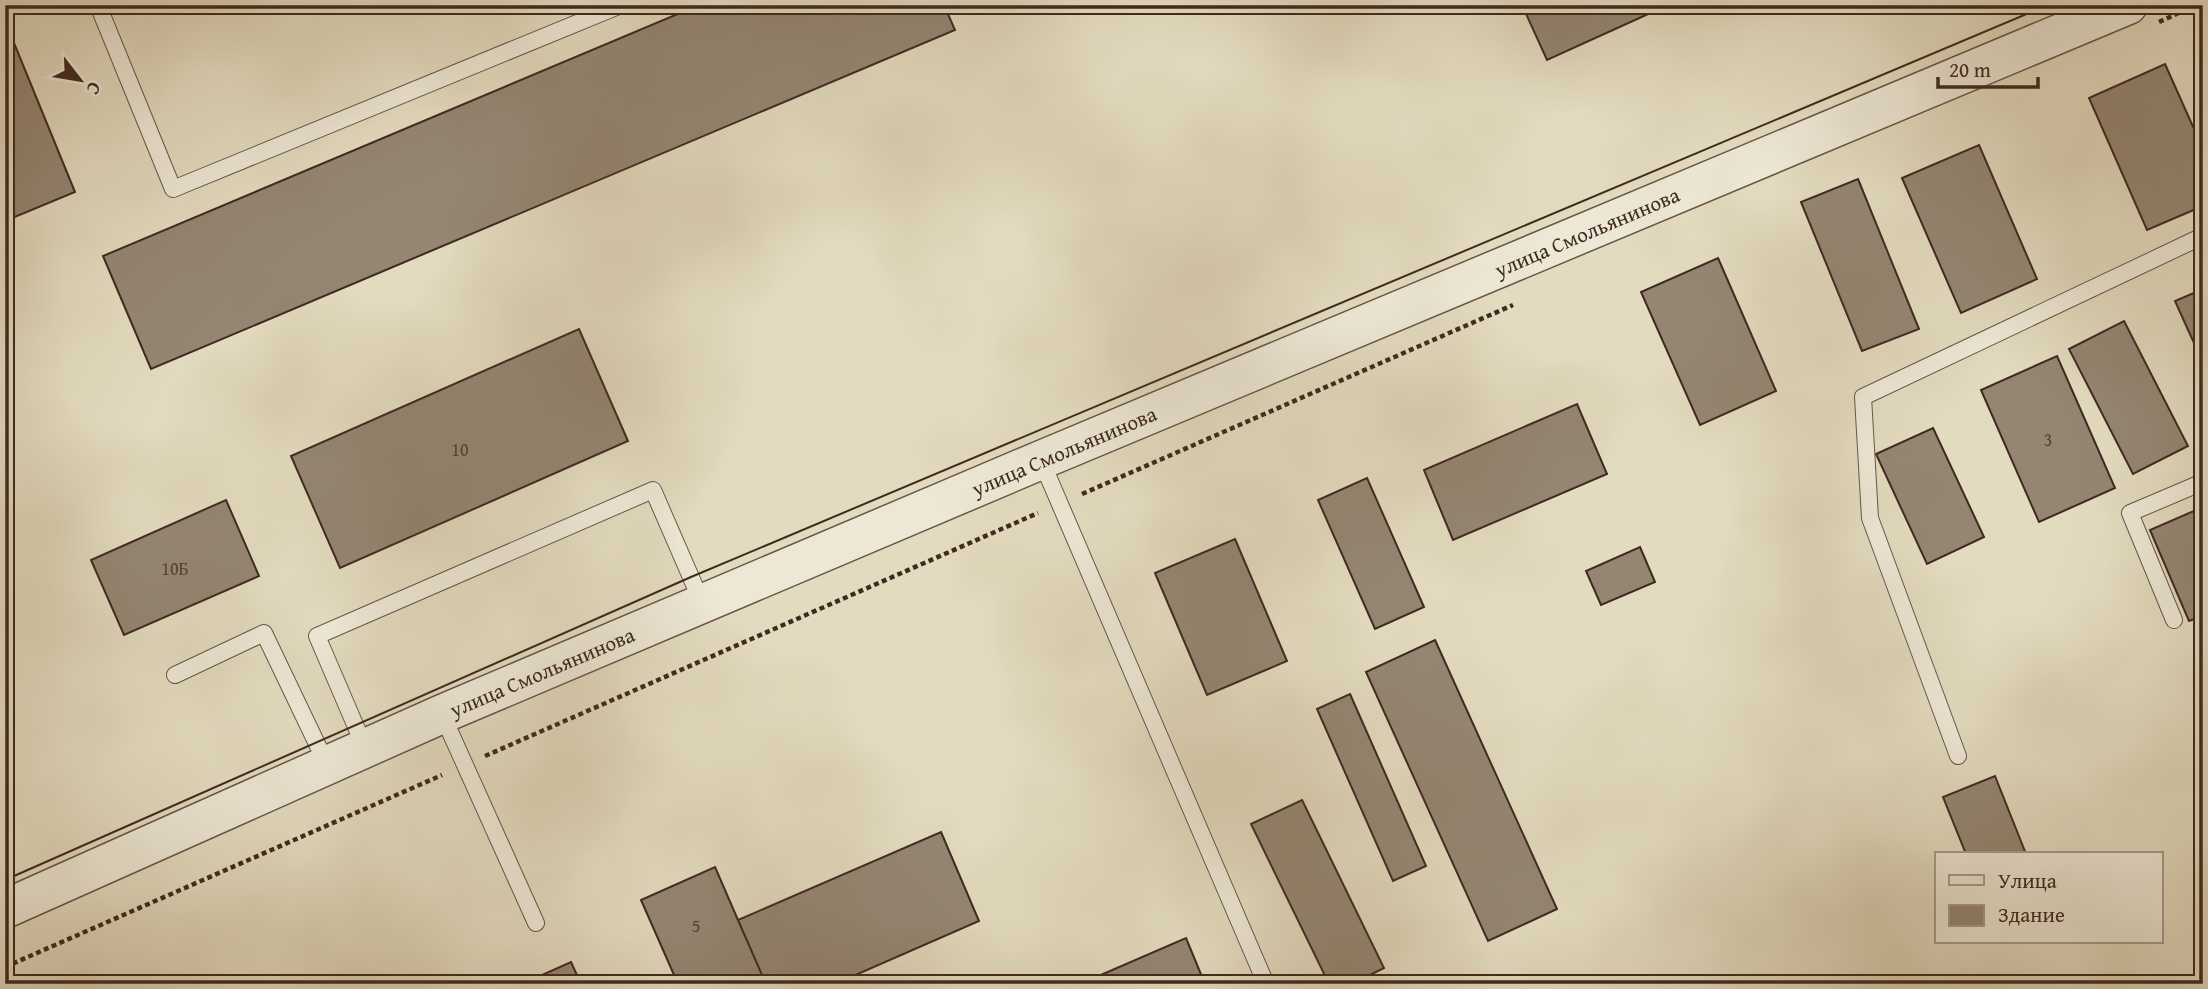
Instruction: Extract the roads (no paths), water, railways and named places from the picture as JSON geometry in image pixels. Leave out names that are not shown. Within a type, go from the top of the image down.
[{"type":"street","name":"улица Смольянинова","points":[[5,909],[442,714],[1041,460],[2143,14]]},
{"type":"lane","points":[[98,5],[173,189],[621,5]]},
{"type":"lane","points":[[1958,756],[1870,518],[1863,397],[2203,236]]},
{"type":"lane","points":[[1041,460],[1266,984]]},
{"type":"lane","points":[[2174,620],[2130,513],[2203,482]]},
{"type":"lane","points":[[365,748],[317,636],[653,490],[703,605]]},
{"type":"lane","points":[[175,675],[264,633],[327,765]]},
{"type":"lane","points":[[442,714],[536,923]]},
{"type":"tram line","points":[[5,880],[691,577],[2048,5]]}]
